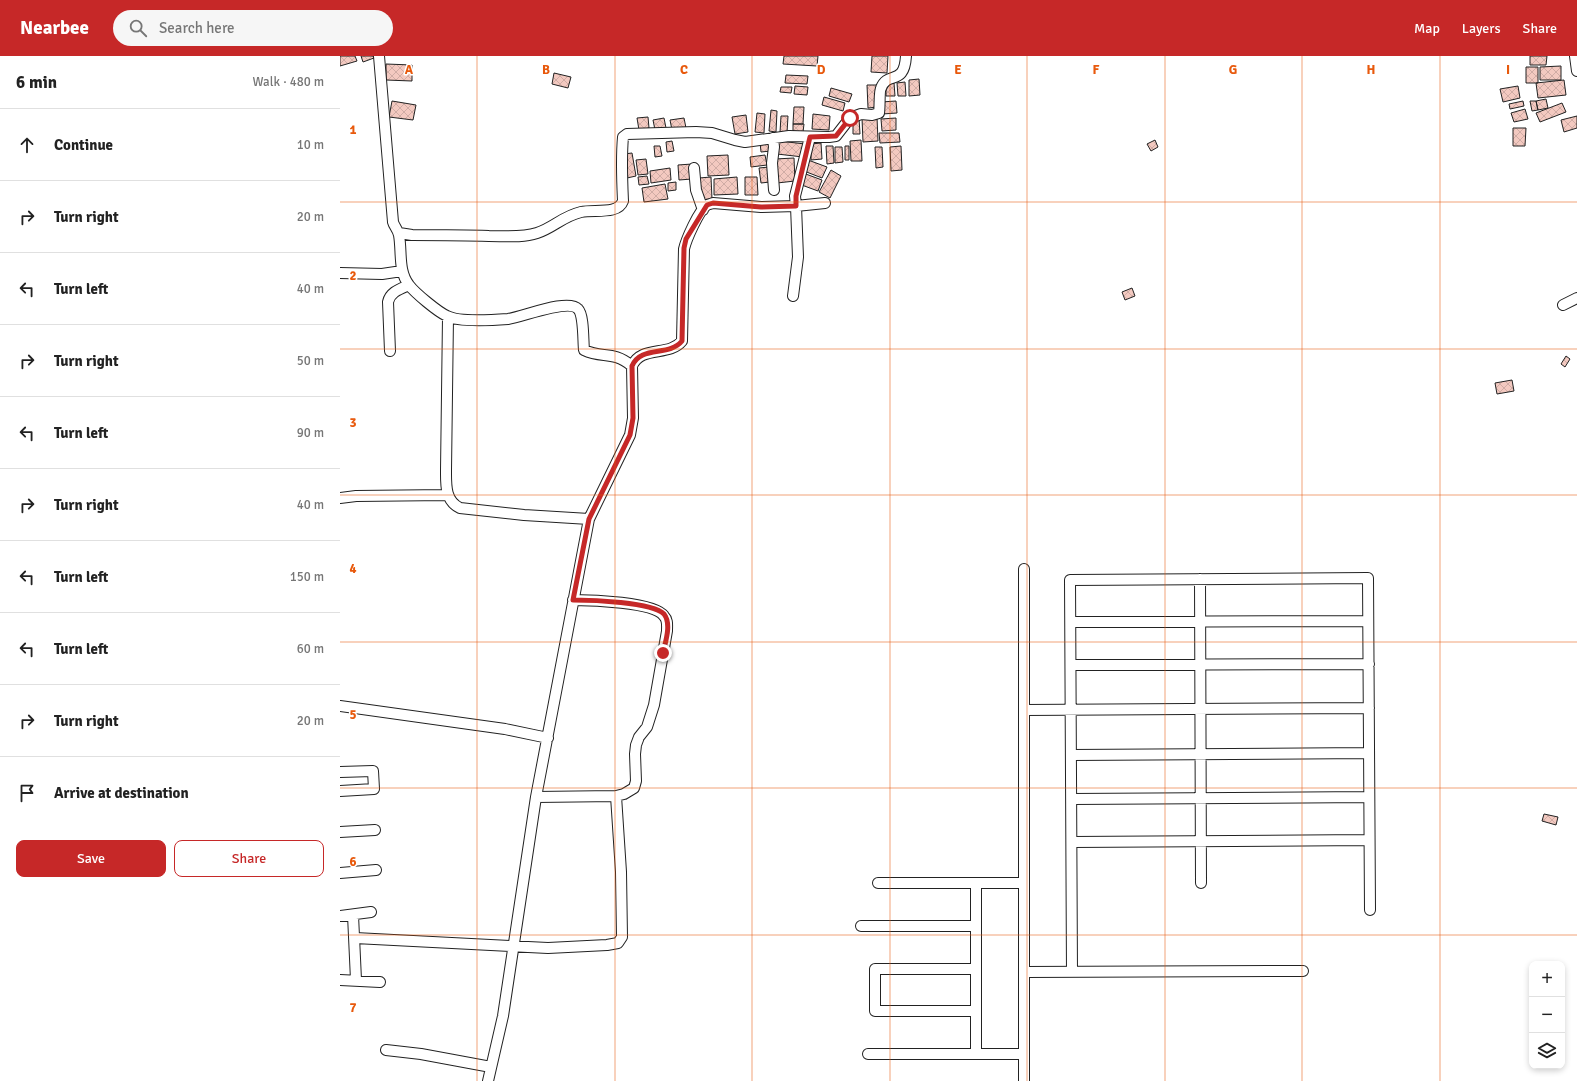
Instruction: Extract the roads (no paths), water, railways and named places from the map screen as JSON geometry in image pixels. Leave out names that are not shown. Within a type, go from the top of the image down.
[{"type":"street","points":[[379,56],[392,222],[399,233],[402,271],[409,285],[434,308],[448,317],[469,320],[507,319],[527,315],[560,305],[572,305],[581,313],[584,350],[589,353],[613,355],[622,358],[632,366]]},
{"type":"street","points":[[399,233],[412,235],[528,235],[544,230],[574,214],[592,210],[616,210],[621,206],[623,201],[621,168],[623,137],[627,134],[712,133],[745,142],[789,136],[836,136],[850,118],[861,114],[872,115],[879,113],[880,88],[885,81],[901,74],[904,71],[906,56]]},
{"type":"street","points":[[1575,56],[1577,71]]},
{"type":"street","points":[[793,296],[798,257],[796,196],[810,137]]},
{"type":"street","points":[[773,138],[774,147],[772,163],[774,190]]},
{"type":"street","points":[[694,168],[696,190],[703,210]]},
{"type":"street","points":[[488,1081],[503,1016],[536,796],[589,519],[630,435],[633,418],[632,366],[634,360],[641,355],[673,348],[678,346],[682,341],[684,248],[686,239],[707,205],[713,203],[761,207],[825,203]]},
{"type":"street","points":[[340,273],[382,274],[402,271]]},
{"type":"street","points":[[390,351],[389,298],[393,293],[409,285]]},
{"type":"street","points":[[1563,305],[1577,298]]},
{"type":"street","points":[[448,317],[447,495],[454,505],[460,508],[524,515],[589,519]]},
{"type":"street","points":[[340,498],[356,496],[447,495]]},
{"type":"street","points":[[1024,570],[1024,1081]]},
{"type":"street","points":[[1072,972],[1070,580],[1368,578],[1370,910]]},
{"type":"street","points":[[1200,579],[1202,883]]},
{"type":"street","points":[[536,796],[616,796],[624,794],[634,788],[636,781],[636,745],[639,737],[647,728],[654,705],[667,630],[667,622],[664,614],[654,609],[634,604],[573,600]]},
{"type":"street","points":[[1071,622],[1368,621]]},
{"type":"street","points":[[1071,665],[1368,664]]},
{"type":"street","points":[[340,706],[505,729],[548,738]]},
{"type":"street","points":[[1024,710],[1369,708]]},
{"type":"street","points":[[1071,755],[1369,753]]},
{"type":"street","points":[[340,772],[373,771],[374,789],[340,791]]},
{"type":"street","points":[[355,938],[555,948],[618,943],[622,937],[619,836],[616,796]]},
{"type":"street","points":[[1072,798],[1369,797]]},
{"type":"street","points":[[340,832],[374,830]]},
{"type":"street","points":[[1072,842],[1369,840]]},
{"type":"street","points":[[340,873],[376,870]]},
{"type":"street","points":[[878,883],[1024,883]]},
{"type":"street","points":[[976,883],[976,1054]]},
{"type":"street","points":[[340,916],[371,912]]},
{"type":"street","points":[[354,915],[356,980]]},
{"type":"street","points":[[861,926],[976,926]]},
{"type":"street","points":[[976,968],[874,968],[874,1011],[976,1011]]},
{"type":"street","points":[[1024,972],[1303,970]]},
{"type":"street","points":[[340,980],[380,982]]},
{"type":"street","points":[[386,1050],[421,1054],[491,1067]]},
{"type":"street","points":[[868,1054],[1024,1054]]}]
